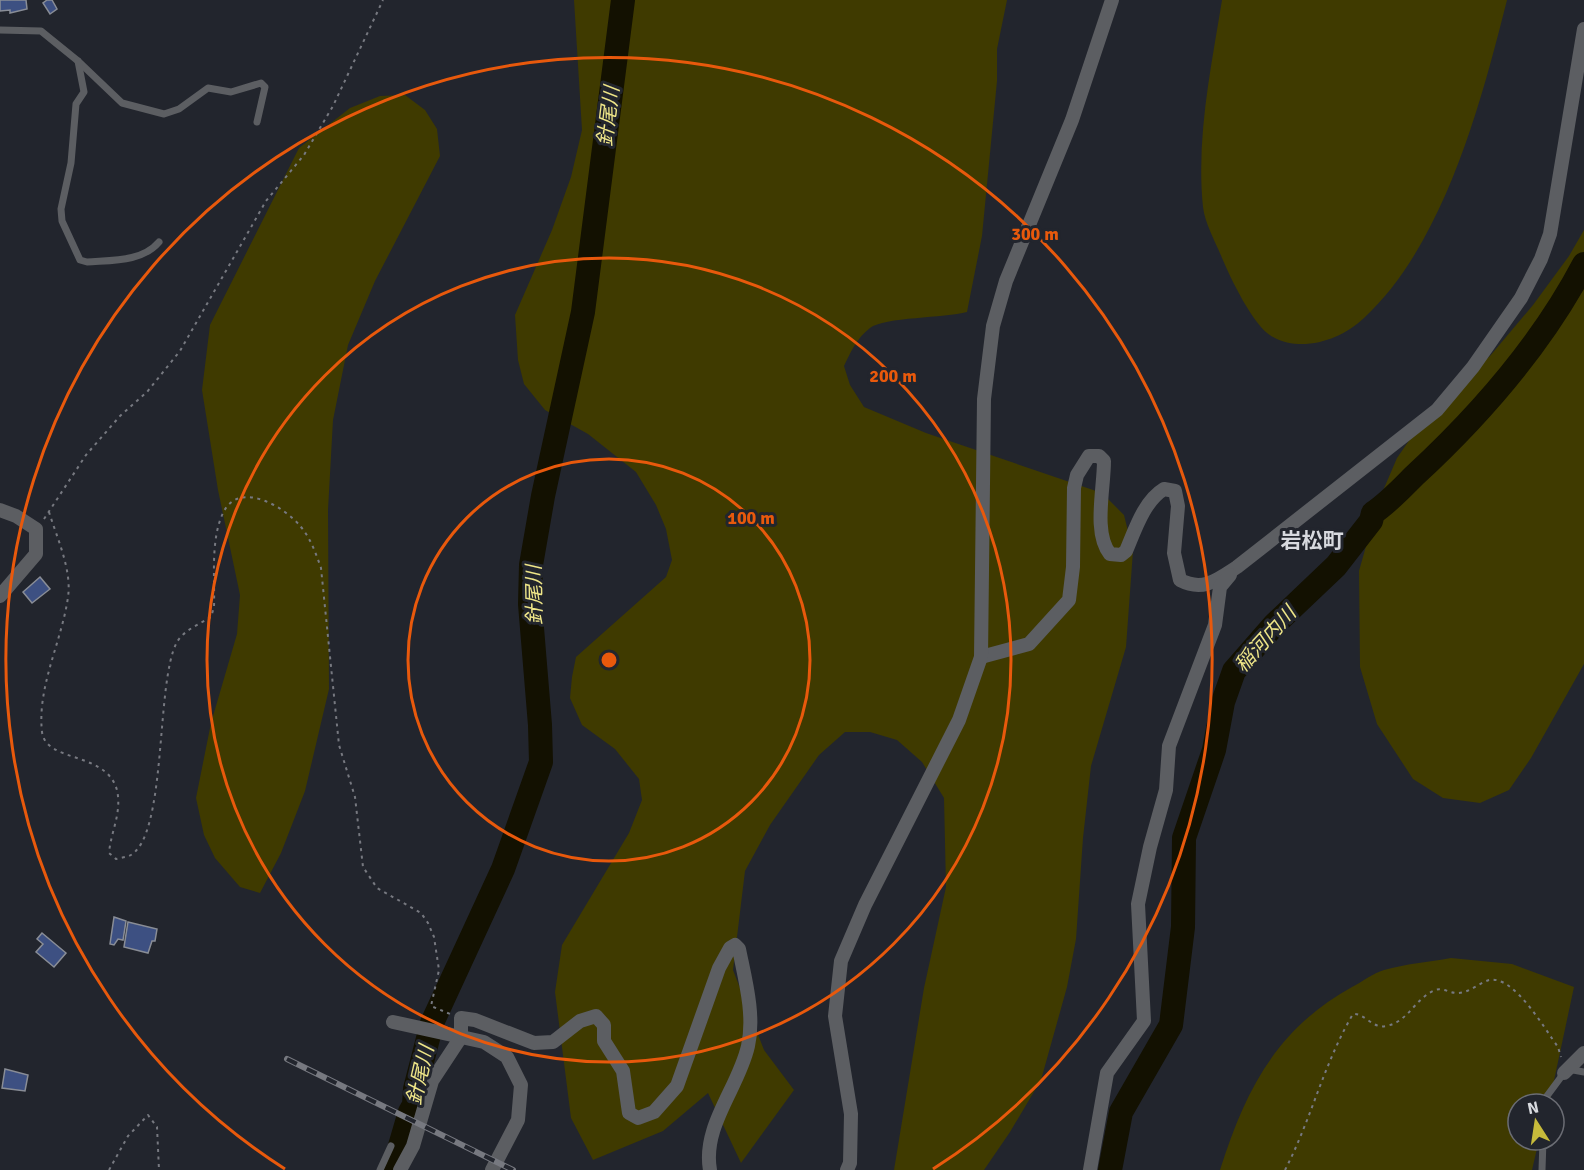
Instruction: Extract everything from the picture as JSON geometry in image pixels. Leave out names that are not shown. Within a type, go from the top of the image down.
[{"type":"street","points":[[847,1170],[850,1162],[851,1114],[835,1016],[841,961],[865,904],[959,720],[981,657],[984,399],[993,326],[1006,281],[1072,120],[1112,0]]},
{"type":"street","points":[[981,657],[1029,644],[1070,600],[1073,567],[1074,488],[1077,475],[1089,456],[1099,456],[1104,461],[1100,532],[1103,545],[1110,554],[1121,555],[1126,550],[1142,515],[1156,494],[1164,489],[1175,492],[1178,506],[1174,553],[1179,580],[1192,586],[1207,584],[1237,567],[1437,410],[1473,367],[1521,298],[1541,259],[1550,234],[1584,30]]},
{"type":"street","points":[[0,510],[16,516],[36,529],[36,554],[0,596]]},
{"type":"street","points":[[1090,1170],[1107,1073],[1144,1021],[1138,904],[1150,847],[1166,790],[1169,746],[1215,625],[1220,587],[1237,567]]},
{"type":"street","points":[[400,1170],[413,1146],[432,1081],[458,1036],[461,1018],[475,1020],[534,1043],[553,1042],[580,1021],[596,1016],[604,1025],[604,1041],[623,1071],[629,1113],[638,1118],[654,1112],[677,1086],[719,968],[730,948],[735,945],[739,949],[748,998],[748,1045],[710,1144],[710,1170]]},
{"type":"street","points":[[393,1022],[484,1042],[507,1057],[521,1084],[518,1120],[492,1170]]},
{"type":"street","points":[[1566,1071],[1584,1053]]},
{"type":"lane","points":[[0,30],[41,31],[78,61],[122,103],[164,114],[179,110],[208,88],[231,92],[261,83],[265,87],[257,122]]},
{"type":"lane","points":[[78,61],[84,92],[76,104],[71,164],[61,209],[62,220],[81,260],[87,262],[135,258],[153,249],[159,242]]},
{"type":"lane","points":[[1550,1092],[1566,1071],[1584,1072]]},
{"type":"lane","points":[[380,1170],[391,1146]]},
{"type":"lane","points":[[1542,1170],[1543,1152]]},
{"type":"path","points":[[383,0],[333,106],[304,155],[266,201],[180,351],[147,392],[120,416],[86,455],[50,512],[67,575],[68,596],[42,705],[42,734],[46,743],[60,752],[98,764],[111,775],[117,792],[118,817],[109,853],[116,859],[131,855],[142,841],[153,811],[170,670],[177,642],[184,633],[211,617],[214,607],[217,538],[224,512],[233,501],[247,497],[261,498],[284,512],[300,526],[312,545],[321,568],[339,746],[355,797],[363,867],[377,888],[421,913],[428,923],[434,937],[439,970],[431,1006],[450,1014]]},
{"type":"path","points":[[1285,1170],[1299,1143],[1338,1040],[1353,1014],[1358,1014],[1377,1026],[1383,1027],[1403,1020],[1431,992],[1439,989],[1458,993],[1488,981],[1505,981],[1521,997],[1558,1047],[1566,1071]]},
{"type":"path","points":[[109,1170],[128,1136],[148,1115],[157,1127],[159,1170]]},
{"type":"shaded area","points":[[574,0],[1007,0],[997,49],[997,81],[982,236],[967,312],[877,324],[861,336],[844,366],[850,385],[864,407],[926,433],[1102,493],[1124,515],[1133,551],[1126,647],[1091,766],[1076,939],[1067,987],[1041,1080],[984,1170],[894,1170],[924,988],[946,887],[944,798],[922,762],[897,740],[870,732],[845,732],[819,755],[770,825],[745,871],[733,970],[764,1050],[794,1090],[741,1163],[708,1093],[663,1131],[593,1160],[571,1118],[555,992],[562,945],[629,833],[642,800],[639,779],[615,749],[582,725],[570,698],[572,677],[576,657],[666,577],[672,560],[666,529],[656,505],[636,472],[588,434],[545,410],[524,384],[518,360],[515,315],[552,230],[571,177],[582,130]]},
{"type":"shaded area","points":[[1222,0],[1507,0],[1485,83],[1456,170],[1438,212],[1416,252],[1392,287],[1355,326],[1321,342],[1296,344],[1284,342],[1273,337],[1258,324],[1237,289],[1206,220],[1201,181],[1201,155],[1209,77]]},
{"type":"shaded area","points":[[405,95],[425,110],[437,129],[440,156],[375,281],[348,345],[333,420],[328,510],[329,689],[305,791],[281,853],[260,893],[240,887],[215,858],[204,835],[196,798],[211,723],[237,634],[240,595],[218,490],[202,390],[210,325],[299,148],[350,108],[380,96]]},
{"type":"shaded area","points":[[1584,230],[1584,664],[1531,758],[1509,790],[1480,803],[1443,798],[1413,779],[1377,724],[1360,667],[1359,571],[1379,500],[1397,458],[1437,400],[1490,356],[1533,305],[1569,256]]},
{"type":"shaded area","points":[[1451,958],[1512,964],[1574,987],[1552,1092],[1506,1092],[1506,1152],[1536,1152],[1532,1170],[1220,1170],[1240,1114],[1253,1088],[1283,1043],[1303,1022],[1326,1004],[1372,975],[1400,966]]},
{"type":"building","points":[[0,0],[26,0],[27,9],[10,13],[10,10],[0,11]]},
{"type":"building","points":[[52,0],[57,9],[50,14],[43,3]]},
{"type":"building","points":[[40,577],[50,589],[32,603],[23,592]]},
{"type":"building","points":[[114,917],[126,921],[123,940],[118,939],[114,945],[110,944]]},
{"type":"building","points":[[128,922],[157,929],[155,941],[152,941],[148,953],[124,947]]},
{"type":"building","points":[[42,933],[66,953],[54,967],[36,952],[43,944],[37,939]]},
{"type":"building","points":[[5,1069],[28,1075],[25,1091],[2,1088]]},
{"type":"waterway","name":"針尾川","points":[[393,1170],[414,1105],[415,1089],[432,1023],[503,869],[541,762],[530,604],[531,565],[543,496],[583,312],[623,0]]},
{"type":"waterway","name":"稲河内川","points":[[1110,1170],[1121,1112],[1171,1025],[1183,927],[1184,838],[1214,750],[1223,702],[1234,671],[1275,624],[1336,566],[1371,521],[1373,513],[1439,453],[1486,403],[1549,322],[1584,264]]},
{"type":"railway","points":[[287,1059],[513,1170]]},
{"type":"district","name":"岩松町","points":[[1312,541]]}]
